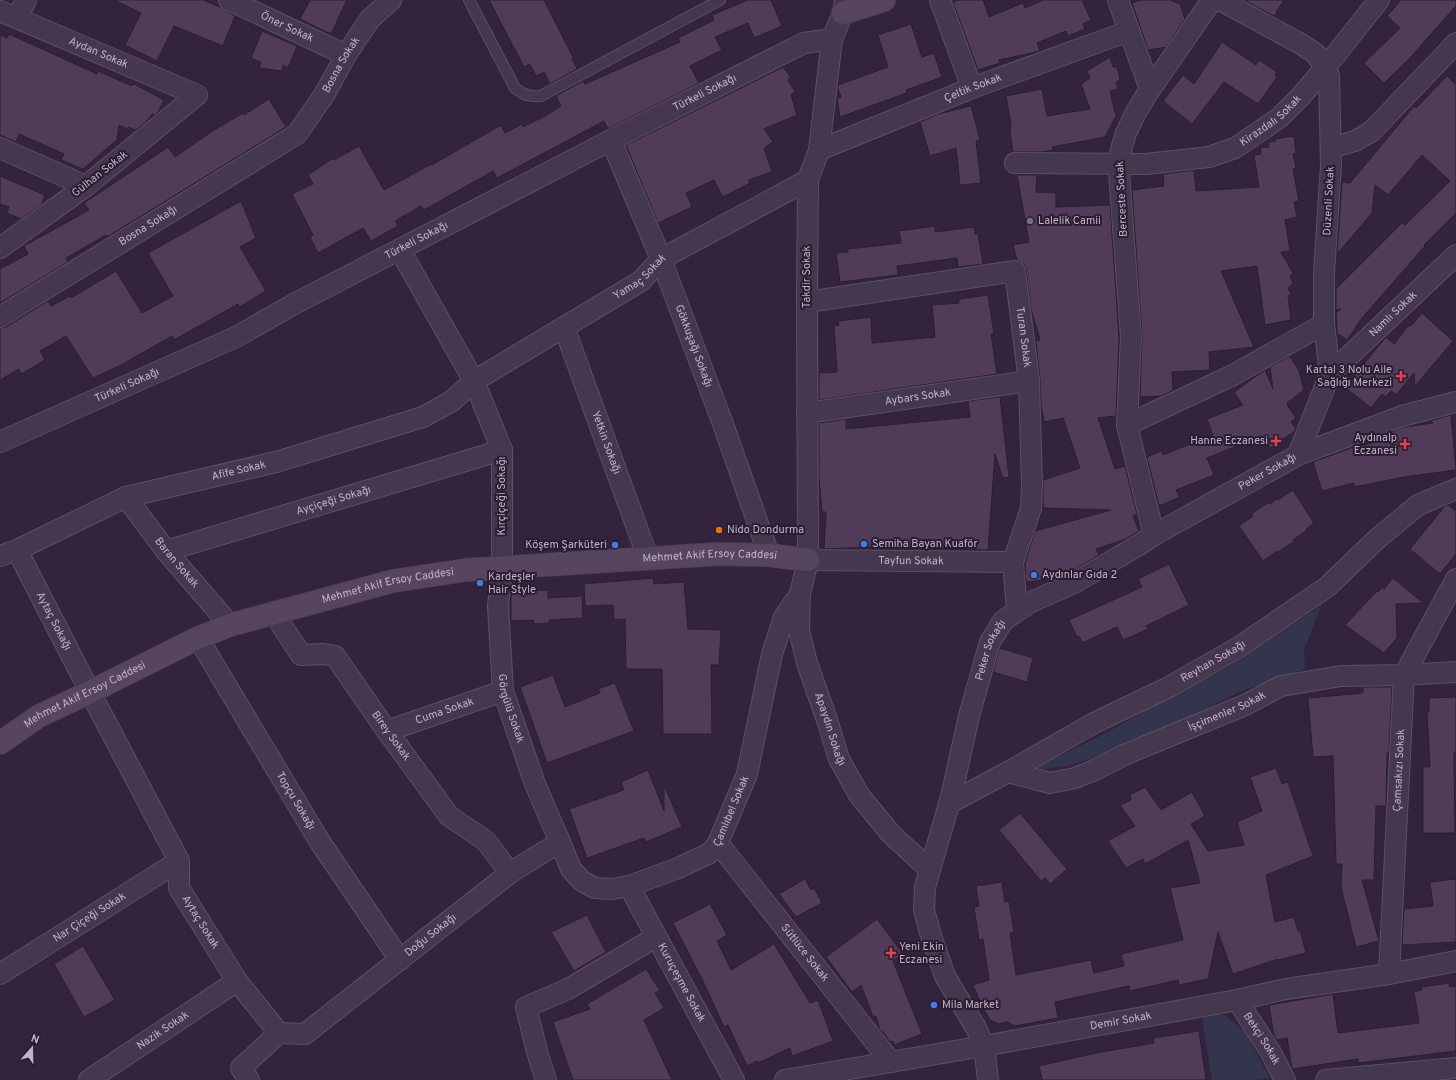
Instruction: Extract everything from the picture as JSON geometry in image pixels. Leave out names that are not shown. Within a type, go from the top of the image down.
[{"type":"street","points":[[9,15],[26,0]]},
{"type":"street","name":"Öner Sokak","points":[[229,0],[346,55]]},
{"type":"street","name":"Bosna Sokak","points":[[297,134],[324,95],[346,55],[370,19],[391,0]]},
{"type":"street","points":[[844,6],[884,0]]},
{"type":"street","points":[[940,0],[972,88]]},
{"type":"street","points":[[1118,0],[1150,89]]},
{"type":"street","name":"Berceste Sokak","points":[[1154,534],[1127,425],[1130,337],[1119,163],[1120,153],[1126,133],[1150,89],[1212,0]]},
{"type":"street","name":"Düzenli Sokak","points":[[1220,0],[1301,44],[1316,54],[1329,76],[1331,148],[1324,273],[1324,324],[1330,374],[1298,455]]},
{"type":"street","name":"Kirazdalı Sokak","points":[[1015,163],[1146,164],[1209,157],[1235,148],[1279,118],[1301,96],[1379,0]]},
{"type":"street","name":"Takdir Sokak","points":[[808,560],[806,302],[808,180],[819,150],[832,39],[844,6]]},
{"type":"street","name":"Aydan Sokak","points":[[9,15],[197,95]]},
{"type":"street","name":"Çeltik Sokak","points":[[819,150],[972,88],[1129,31]]},
{"type":"street","name":"Türkeli Sokağı","points":[[0,442],[236,337],[294,304],[611,140],[804,43],[832,39]]},
{"type":"street","points":[[1331,148],[1355,141],[1372,131],[1456,43]]},
{"type":"street","name":"Gülhan Sokak","points":[[0,248],[86,186],[197,95]]},
{"type":"street","name":"Bosna Sokağı","points":[[0,318],[297,134]]},
{"type":"street","name":"Gökkuşağı Sokağı","points":[[611,140],[661,259],[723,424],[769,555]]},
{"type":"street","points":[[0,148],[86,186]]},
{"type":"street","name":"Yamaç Sokak","points":[[474,381],[641,281],[661,259],[808,180]]},
{"type":"street","name":"Kırçiçeği Sokağı","points":[[400,250],[474,381],[502,450],[502,567]]},
{"type":"street","name":"Namlı Sokak","points":[[1330,374],[1456,255]]},
{"type":"street","name":"Turan Sokak","points":[[806,302],[1015,271],[1029,381],[1032,485],[1031,508],[1013,562],[1017,611]]},
{"type":"street","points":[[1127,425],[1233,375],[1324,324]]},
{"type":"street","name":"Yetkin Sokağı","points":[[564,327],[648,558]]},
{"type":"street","name":"Afife Sokak","points":[[9,553],[126,497],[276,462],[423,417],[452,402],[474,381]]},
{"type":"street","name":"Aybars Sokak","points":[[807,413],[1029,381]]},
{"type":"street","name":"Peker Sokağı","points":[[988,1080],[984,1046],[976,1028],[945,976],[924,910],[925,887],[950,803],[969,716],[990,642],[1003,621],[1031,602],[1074,583],[1139,545],[1154,534],[1298,455],[1402,416],[1456,402]]},
{"type":"street","name":"Ayçiçeği Sokağı","points":[[166,551],[502,450]]},
{"type":"street","name":"Reyhan Sokağı","points":[[950,803],[1094,723],[1167,688],[1239,647],[1327,587],[1377,539],[1418,505],[1456,490]]},
{"type":"street","name":"Baran Sokak","points":[[126,497],[166,551],[230,625]]},
{"type":"street","name":"Aytaç Sokağı","points":[[9,553],[90,692]]},
{"type":"street","name":"Mehmet Akif Ersoy Caddesi","points":[[0,743],[39,716],[198,638],[230,625],[274,612],[393,581],[466,570],[502,567],[718,554],[769,555],[808,560]]},
{"type":"street","name":"Tayfun Sokak","points":[[808,560],[1013,562]]},
{"type":"street","name":"Apaydın Sokağı","points":[[808,560],[800,594],[800,630],[807,663],[839,759],[859,795],[887,829],[930,870]]},
{"type":"street","name":"Görgülü Sokak","points":[[502,567],[498,606],[502,691],[535,784],[560,842]]},
{"type":"street","name":"Çamsakızı Sokak","points":[[1389,974],[1404,675],[1456,579]]},
{"type":"street","name":"Çamlıbel Sokak","points":[[560,842],[571,869],[582,881],[595,888],[612,890],[629,886],[676,869],[710,852],[718,843],[747,774],[772,654],[784,617],[800,594]]},
{"type":"street","name":"Birey Sokak","points":[[274,612],[301,655],[323,654],[336,656],[386,731],[449,816],[486,841],[510,873]]},
{"type":"street","name":"Topçu Sokağı","points":[[198,638],[320,842],[400,960]]},
{"type":"street","name":"İşçimenler Sokak","points":[[1008,772],[1050,783],[1075,778],[1095,770],[1124,755],[1245,704],[1281,686],[1341,676],[1456,672]]},
{"type":"street","name":"Cuma Sokak","points":[[386,731],[502,691]]},
{"type":"street","name":"Aytaç Sokak","points":[[90,692],[179,861],[179,888],[237,981],[279,1033]]},
{"type":"street","name":"Doğu Sokağı","points":[[279,1033],[306,1034],[510,873],[560,842]]},
{"type":"street","name":"Sütlüce Sokak","points":[[718,843],[891,1062]]},
{"type":"street","name":"Nar Çiçeği Sokak","points":[[0,974],[179,861]]},
{"type":"street","name":"Kuruçeşme Sokak","points":[[629,886],[734,1080]]},
{"type":"street","points":[[546,1080],[526,1007],[568,989],[656,937]]},
{"type":"street","name":"Demir Sokak","points":[[785,1080],[984,1046],[1236,1000],[1286,989],[1389,974],[1456,961]]},
{"type":"street","name":"Nazik Sokak","points":[[89,1080],[237,981]]},
{"type":"street","name":"Bekçi Sokak","points":[[1236,1000],[1270,1051],[1285,1080]]},
{"type":"street","points":[[249,1080],[241,1068],[279,1033]]},
{"type":"street","points":[[1326,1080],[1456,1068]]},
{"type":"lane","points":[[469,0],[515,88],[521,93],[534,97],[541,96],[720,0]]},
{"type":"shaded area","points":[[1321,606],[1304,650],[1305,669],[1242,691],[1100,756],[1068,766],[1042,769],[1039,766],[1108,732],[1161,701],[1231,665]]},
{"type":"shaded area","points":[[1201,1012],[1225,1015],[1244,1031],[1270,1078],[1255,1080],[1212,1080]]},
{"type":"building","points":[[114,0],[203,0],[220,7],[235,16],[223,46],[174,26],[157,61],[125,45],[141,13]]},
{"type":"building","points":[[310,0],[347,0],[331,34],[300,19]]},
{"type":"building","points":[[489,0],[544,0],[573,57],[572,58],[577,69],[550,84],[544,72],[536,76],[530,64],[524,67]]},
{"type":"building","points":[[748,0],[771,0],[782,26],[754,38],[748,23],[715,37],[722,50],[690,66],[699,83],[608,129],[604,121],[497,178],[493,171],[424,210],[421,206],[395,221],[398,226],[371,241],[363,228],[318,253],[310,237],[313,235],[292,194],[313,184],[308,175],[333,158],[334,160],[359,146],[384,190],[431,164],[432,165],[501,125],[505,133],[522,124],[523,127],[545,116],[561,106],[556,96],[583,81],[585,84],[680,42],[678,38],[714,20],[712,15]]},
{"type":"building","points":[[960,0],[983,0],[989,17],[1023,3],[1025,8],[1043,0],[1082,0],[1091,20],[1083,24],[1085,29],[1068,36],[1066,31],[1037,43],[1040,51],[999,60],[1000,63],[978,70],[953,2]]},
{"type":"building","points":[[1141,0],[1170,0],[1180,4],[1185,19],[1166,47],[1148,50],[1132,3]]},
{"type":"building","points":[[1244,0],[1284,0],[1274,16]]},
{"type":"building","points":[[1401,0],[1456,0],[1456,6],[1408,60],[1384,83],[1364,63],[1400,28],[1387,16]]},
{"type":"building","points":[[911,24],[922,57],[934,53],[942,77],[906,90],[907,93],[840,117],[837,99],[841,97],[838,85],[888,67],[878,35]]},
{"type":"building","points":[[262,31],[297,46],[288,68],[283,65],[282,71],[259,68],[261,62],[251,58]]},
{"type":"building","points":[[9,34],[97,74],[98,71],[132,86],[134,84],[164,100],[158,112],[155,115],[152,114],[147,121],[136,130],[128,127],[127,129],[119,125],[117,140],[83,169],[61,160],[64,154],[19,134],[16,142],[0,135],[0,35],[7,38]]},
{"type":"building","points":[[1222,42],[1256,65],[1259,60],[1277,72],[1275,76],[1277,77],[1258,104],[1224,82],[1192,124],[1163,101],[1183,75],[1194,84]]},
{"type":"building","points":[[1110,57],[1113,67],[1117,67],[1120,80],[1116,82],[1118,89],[1110,91],[1116,116],[1105,137],[1052,147],[1053,150],[1041,152],[1013,152],[1010,133],[1011,124],[1006,96],[1042,89],[1047,116],[1090,109],[1081,84],[1090,78],[1087,71]]},
{"type":"building","points":[[783,67],[791,78],[788,80],[795,92],[791,95],[797,115],[764,129],[773,142],[764,148],[772,172],[748,180],[750,183],[723,197],[714,180],[686,193],[692,207],[658,223],[626,145]]},
{"type":"building","points":[[1447,76],[1456,85],[1456,213],[1424,245],[1425,246],[1362,318],[1347,340],[1337,333],[1336,313],[1341,309],[1336,310],[1336,289],[1402,223],[1405,225],[1450,181],[1422,155],[1388,195],[1375,185],[1372,213],[1337,254],[1342,182],[1350,183],[1414,106],[1416,108]]},
{"type":"building","points":[[269,99],[286,127],[107,237],[106,235],[66,258],[68,262],[0,303],[0,269],[28,254],[24,246],[89,210],[84,203],[168,147],[175,157],[214,130],[243,113],[244,115]]},
{"type":"building","points":[[971,106],[980,140],[976,141],[981,183],[960,185],[956,148],[930,156],[920,122],[938,114]]},
{"type":"building","points":[[1294,136],[1296,153],[1293,154],[1296,168],[1293,169],[1299,201],[1294,202],[1297,217],[1285,220],[1290,251],[1281,252],[1293,273],[1290,276],[1293,284],[1288,288],[1291,294],[1288,296],[1291,320],[1265,325],[1257,266],[1221,271],[1254,347],[1209,352],[1210,370],[1172,372],[1173,390],[1162,396],[1140,397],[1142,336],[1132,190],[1164,186],[1163,174],[1194,170],[1196,191],[1259,187],[1254,155],[1261,154],[1260,148],[1269,147],[1268,142],[1276,141],[1275,139]]},
{"type":"building","points":[[1017,175],[1037,175],[1036,192],[1056,193],[1056,207],[1110,205],[1119,337],[1116,416],[1098,418],[1115,469],[1125,466],[1137,514],[1133,516],[1139,531],[1126,539],[1096,549],[1099,555],[1069,573],[1054,579],[1026,582],[1025,563],[1035,531],[1111,510],[1044,508],[1043,505],[1043,480],[1080,468],[1063,418],[1044,422],[1041,405],[1036,341],[1040,340],[1031,309],[1026,269],[1024,264],[1017,260],[1013,245],[1029,242]]},
{"type":"building","points":[[0,176],[45,195],[42,204],[21,219],[7,213],[9,207],[0,204]]},
{"type":"building","points":[[241,201],[256,238],[240,247],[266,291],[239,307],[238,304],[174,340],[172,336],[121,365],[93,378],[66,336],[40,351],[45,360],[21,374],[19,369],[0,380],[0,328],[6,327],[48,301],[51,306],[70,296],[71,298],[116,271],[142,313],[173,296],[148,253]]},
{"type":"building","points":[[935,226],[935,232],[974,227],[975,234],[978,234],[983,264],[958,267],[957,258],[897,266],[898,275],[840,282],[836,253],[848,252],[848,249],[901,243],[899,231]]},
{"type":"building","points":[[988,295],[994,334],[991,334],[997,374],[819,400],[819,373],[837,372],[834,326],[839,325],[838,321],[871,317],[872,343],[935,337],[932,305],[959,303],[959,299]]},
{"type":"building","points":[[1422,313],[1453,341],[1415,386],[1414,373],[1396,395],[1391,391],[1386,397],[1382,394],[1371,408],[1345,387],[1386,337],[1394,344],[1408,326],[1412,325]]},
{"type":"building","points":[[1290,356],[1299,371],[1304,390],[1287,403],[1296,418],[1291,422],[1296,429],[1295,431],[1270,448],[1262,436],[1207,458],[1214,475],[1176,490],[1180,497],[1159,506],[1147,457],[1161,451],[1163,455],[1213,435],[1207,419],[1243,405],[1234,392],[1265,370],[1273,389],[1270,367]]},
{"type":"building","points":[[1000,397],[1009,477],[1003,478],[995,454],[988,550],[936,548],[936,543],[899,548],[899,546],[824,549],[826,512],[822,512],[819,477],[819,423],[846,419],[846,429],[970,417],[968,401]]},
{"type":"building","points":[[1451,415],[1456,470],[1404,477],[1354,487],[1354,483],[1322,491],[1313,462],[1351,448],[1385,440],[1384,435],[1404,427],[1433,423],[1430,421]]},
{"type":"building","points":[[1293,490],[1314,523],[1293,540],[1295,541],[1263,561],[1239,526],[1253,516],[1251,514],[1269,502],[1270,504],[1278,498],[1278,500]]},
{"type":"building","points":[[1448,505],[1456,511],[1456,554],[1440,574],[1410,549],[1445,506]]},
{"type":"building","points":[[1169,564],[1189,605],[1146,626],[1148,629],[1123,640],[1117,627],[1082,643],[1079,636],[1077,637],[1069,620],[1142,587],[1138,579]]},
{"type":"building","points":[[653,578],[654,584],[684,582],[688,629],[721,630],[719,665],[711,665],[712,734],[663,734],[662,669],[626,669],[625,619],[614,620],[613,605],[585,606],[584,584]]},
{"type":"building","points":[[1393,578],[1423,603],[1396,604],[1397,638],[1384,653],[1345,625],[1377,591],[1378,592],[1382,587],[1384,589]]},
{"type":"building","points":[[548,590],[548,598],[582,596],[583,618],[549,620],[549,623],[534,624],[533,620],[511,621],[511,591]]},
{"type":"building","points":[[1000,648],[1033,658],[1027,682],[993,672]]},
{"type":"building","points":[[553,675],[565,707],[600,693],[598,689],[615,683],[634,731],[547,763],[520,687]]},
{"type":"building","points":[[1363,687],[1392,687],[1389,753],[1387,753],[1386,806],[1376,806],[1374,880],[1362,880],[1379,941],[1356,947],[1341,887],[1342,864],[1336,864],[1333,756],[1313,757],[1308,698],[1363,693]]},
{"type":"building","points":[[1456,697],[1456,753],[1454,753],[1455,833],[1423,833],[1423,767],[1430,767],[1427,712],[1429,712],[1429,698]]},
{"type":"building","points":[[1276,768],[1282,784],[1288,782],[1313,856],[1266,875],[1275,922],[1294,917],[1298,931],[1300,930],[1306,953],[1278,959],[1233,974],[1218,932],[1208,979],[1179,985],[1178,980],[1130,991],[1129,986],[1055,1002],[1058,1018],[1015,1026],[1007,1022],[999,1024],[990,1020],[973,985],[989,980],[983,939],[979,940],[974,907],[979,906],[976,886],[1002,882],[1005,902],[1009,901],[1012,919],[1014,933],[1010,933],[1016,975],[1091,960],[1094,973],[1124,966],[1121,954],[1183,940],[1170,888],[1200,883],[1188,840],[1145,864],[1143,859],[1126,868],[1108,841],[1135,826],[1120,805],[1131,800],[1130,795],[1145,787],[1161,810],[1192,792],[1205,816],[1191,824],[1208,851],[1244,845],[1237,822],[1262,811],[1250,777]]},
{"type":"building","points":[[648,770],[664,811],[664,785],[682,827],[646,842],[644,838],[587,858],[569,809],[624,790],[621,782]]},
{"type":"building","points":[[1020,813],[1067,869],[1050,884],[1045,878],[1041,881],[999,830]]},
{"type":"building","points":[[805,879],[811,890],[814,888],[822,903],[796,917],[779,894]]},
{"type":"building","points":[[1456,879],[1456,942],[1402,945],[1404,909],[1433,906],[1430,882]]},
{"type":"building","points":[[710,904],[727,935],[717,941],[731,970],[774,944],[810,1003],[818,1000],[833,1041],[792,1056],[790,1048],[758,1063],[757,1061],[747,1066],[728,1025],[724,1027],[703,981],[673,923]]},
{"type":"building","points":[[587,915],[606,952],[574,971],[551,932]]},
{"type":"building","points":[[877,919],[903,954],[893,961],[922,1034],[894,1045],[893,1041],[890,1042],[880,1030],[876,1016],[873,1017],[861,985],[852,992],[826,957]]},
{"type":"building","points":[[83,946],[115,1000],[84,1017],[54,964]]},
{"type":"building","points":[[646,969],[660,991],[655,993],[664,1008],[644,1020],[672,1080],[573,1080],[553,1022],[590,1009],[587,1004]]},
{"type":"building","points":[[1449,983],[1450,987],[1456,986],[1456,1051],[1358,1063],[1358,1059],[1292,1069],[1287,1038],[1277,1040],[1274,1036],[1269,1005],[1333,994],[1338,1033],[1419,1023],[1414,992],[1422,990],[1421,987]]},
{"type":"building","points":[[1199,1031],[1206,1080],[1042,1080],[1039,1066],[1096,1053],[1154,1043],[1153,1038]]},
{"type":"place","name":"Lalelik Camii","points":[[1030,221]]},
{"type":"place","name":"Kartal 3 Nolu Aile Sağlığı Merkezi","points":[[1401,376]]},
{"type":"place","name":"Hanne Eczanesi","points":[[1276,441]]},
{"type":"place","name":"Aydınalp Eczanesi","points":[[1405,444]]},
{"type":"place","name":"Nido Dondurma","points":[[719,530]]},
{"type":"place","name":"Semiha Bayan Kuaför","points":[[864,544]]},
{"type":"place","name":"Köşem Şarküteri","points":[[615,545]]},
{"type":"place","name":"Aydınlar Gıda 2","points":[[1034,575]]},
{"type":"place","name":"Kardeşler Hair Style","points":[[480,583]]},
{"type":"place","name":"Yeni Ekin Eczanesi","points":[[891,953]]},
{"type":"place","name":"Mila Market","points":[[934,1005]]}]
